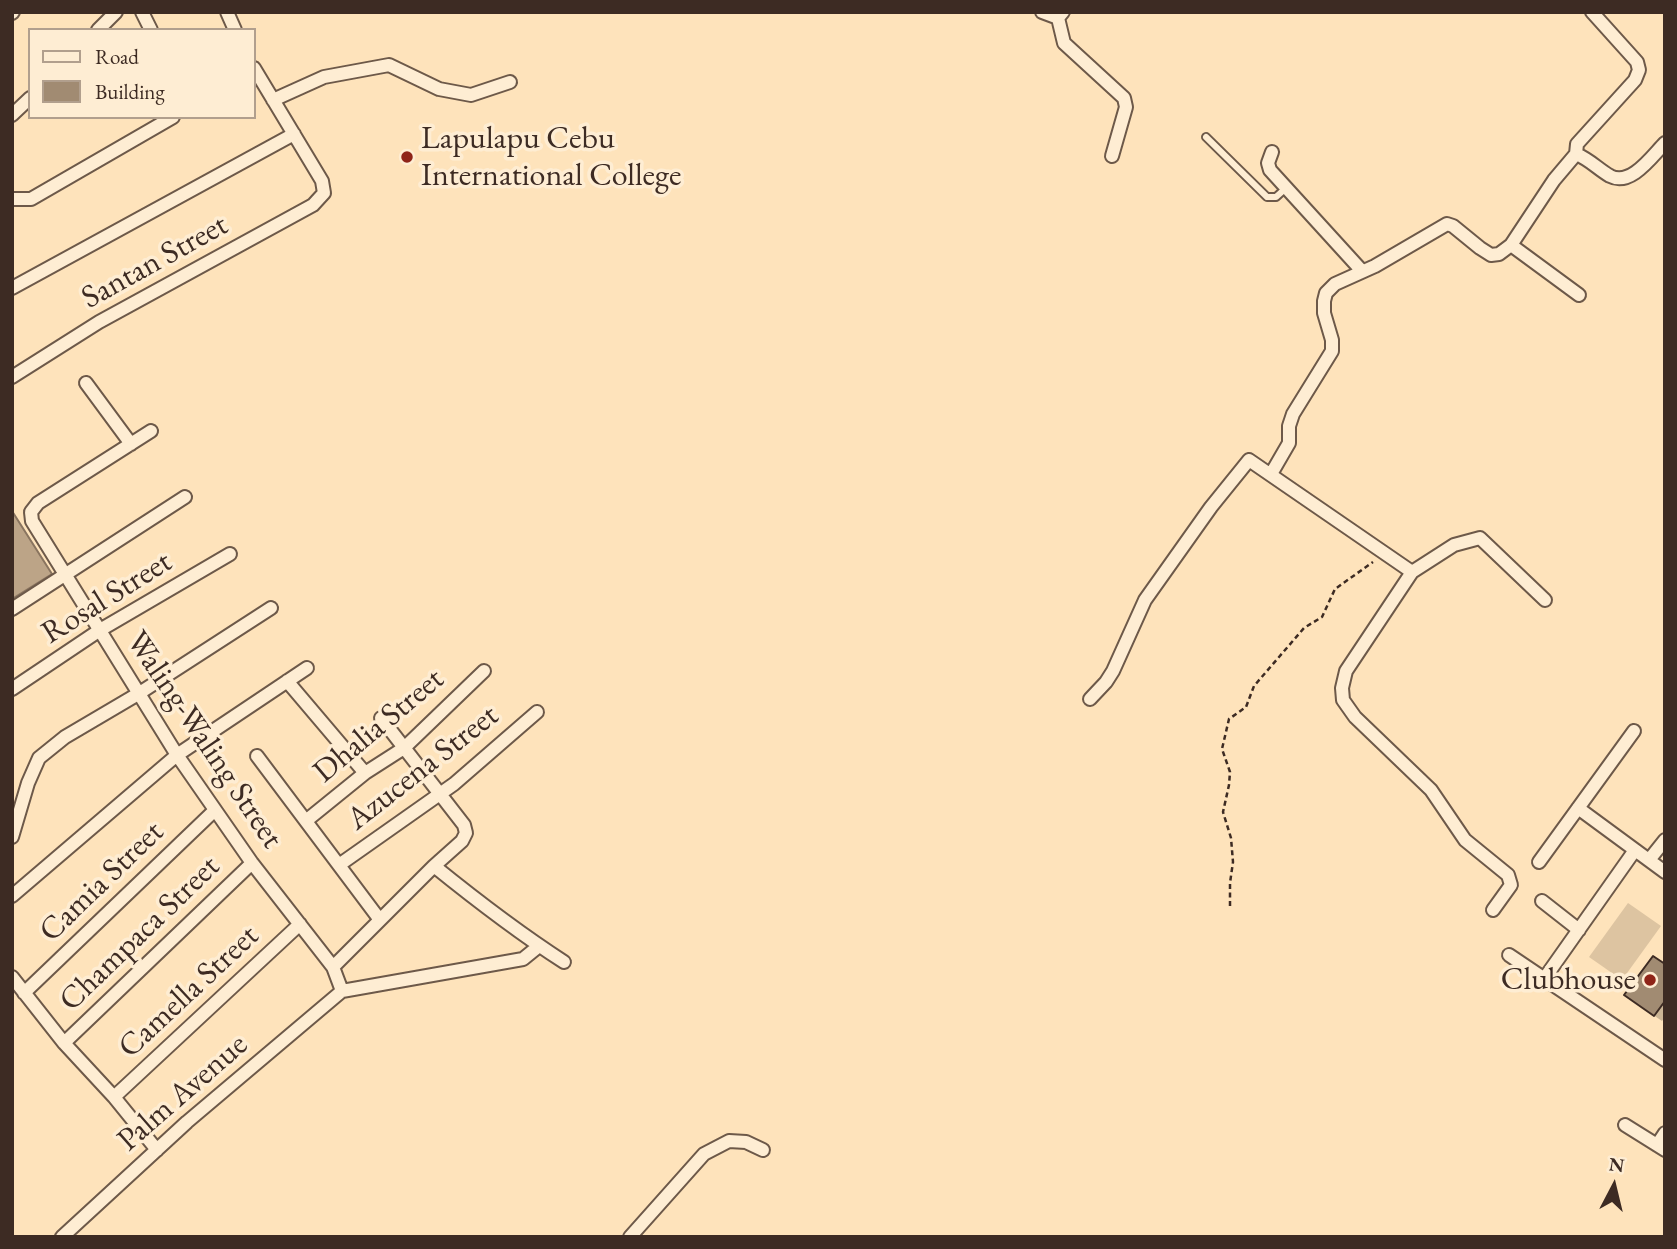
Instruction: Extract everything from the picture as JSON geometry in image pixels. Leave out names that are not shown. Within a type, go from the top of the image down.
[{"type":"street","points":[[100,28],[116,12]]},
{"type":"street","points":[[142,12],[150,28]]},
{"type":"street","points":[[227,12],[234,28]]},
{"type":"street","points":[[1042,12],[1061,15],[1064,43],[1124,98],[1126,107],[1112,156]]},
{"type":"street","points":[[1271,474],[1289,443],[1289,426],[1293,414],[1332,351],[1332,340],[1324,313],[1326,293],[1335,284],[1375,265],[1447,224],[1491,255],[1499,254],[1511,245],[1554,180],[1576,154],[1577,144],[1635,80],[1639,70],[1637,62],[1592,12]]},
{"type":"street","points":[[273,100],[324,77],[389,65],[439,89],[471,95],[510,82]]},
{"type":"street","points":[[12,288],[293,134],[256,71]]},
{"type":"street","points":[[12,115],[28,99]]},
{"type":"street","points":[[12,199],[31,199],[170,119]]},
{"type":"street","name":"Santan Street","points":[[12,377],[99,322],[313,205],[324,193],[322,181],[293,134]]},
{"type":"street","points":[[1576,154],[1612,177],[1622,178],[1633,176],[1665,143]]},
{"type":"street","points":[[1272,152],[1268,163],[1270,170],[1362,271]]},
{"type":"street","points":[[1511,245],[1579,295]]},
{"type":"street","points":[[86,383],[131,444],[151,431]]},
{"type":"street","name":"Waling-Waling Street","points":[[131,444],[38,503],[31,512],[33,520],[177,755],[252,863],[332,967],[342,991]]},
{"type":"street","points":[[1090,699],[1113,671],[1145,600],[1211,507],[1249,460],[1412,572]]},
{"type":"street","points":[[12,609],[186,496]]},
{"type":"street","points":[[1493,910],[1511,886],[1508,875],[1465,840],[1431,790],[1355,717],[1343,699],[1342,688],[1346,671],[1412,572],[1454,545],[1480,538],[1545,600]]},
{"type":"street","name":"Rosal Street","points":[[12,689],[100,631],[230,554]]},
{"type":"street","points":[[12,837],[28,783],[40,758],[65,737],[138,694],[271,608]]},
{"type":"street","points":[[12,896],[177,755],[307,668]]},
{"type":"street","name":"Dhalia Street","points":[[306,820],[365,774],[404,748],[484,671]]},
{"type":"street","points":[[287,681],[365,774]]},
{"type":"street","name":"Azucena Street","points":[[339,865],[441,794],[537,712]]},
{"type":"street","points":[[332,967],[462,841],[466,833],[464,825],[381,718]]},
{"type":"street","points":[[1539,862],[1634,732]]},
{"type":"street","points":[[257,756],[380,920]]},
{"type":"street","points":[[1578,808],[1665,872]]},
{"type":"street","name":"Camia Street","points":[[24,993],[215,810]]},
{"type":"street","points":[[1649,860],[1665,840]]},
{"type":"street","points":[[1544,979],[1636,850]]},
{"type":"street","name":"Champaca Street","points":[[64,1043],[252,863]]},
{"type":"street","points":[[434,866],[468,894],[564,962]]},
{"type":"street","points":[[1542,901],[1579,930]]},
{"type":"street","name":"Camella Street","points":[[114,1097],[300,924]]},
{"type":"street","points":[[342,991],[523,959],[539,946]]},
{"type":"street","points":[[1509,955],[1665,1060]]},
{"type":"street","points":[[12,977],[64,1043],[114,1097],[157,1150]]},
{"type":"street","name":"Palm Avenue","points":[[62,1237],[187,1122],[342,991]]},
{"type":"street","points":[[1625,1125],[1661,1148],[1665,1133]]},
{"type":"street","points":[[630,1237],[704,1154],[729,1141],[747,1142],[763,1150]]},
{"type":"lane","points":[[1206,137],[1267,197],[1276,197],[1286,188]]},
{"type":"path","points":[[1230,906],[1233,862],[1223,812],[1230,785],[1230,772],[1222,749],[1229,719],[1246,706],[1254,686],[1304,628],[1322,617],[1335,589],[1385,554]]},
{"type":"shaded area","points":[[12,511],[52,574],[12,599]]},
{"type":"shaded area","points":[[1628,903],[1661,926],[1622,980],[1589,957]]},
{"type":"building","name":"Clubhouse","points":[[1653,956],[1665,964],[1665,1001],[1654,1016],[1624,995]]},
{"type":"place","name":"Lapulapu Cebu International College","points":[[407,157]]},
{"type":"place","name":"Clubhouse","points":[[1650,980]]}]
